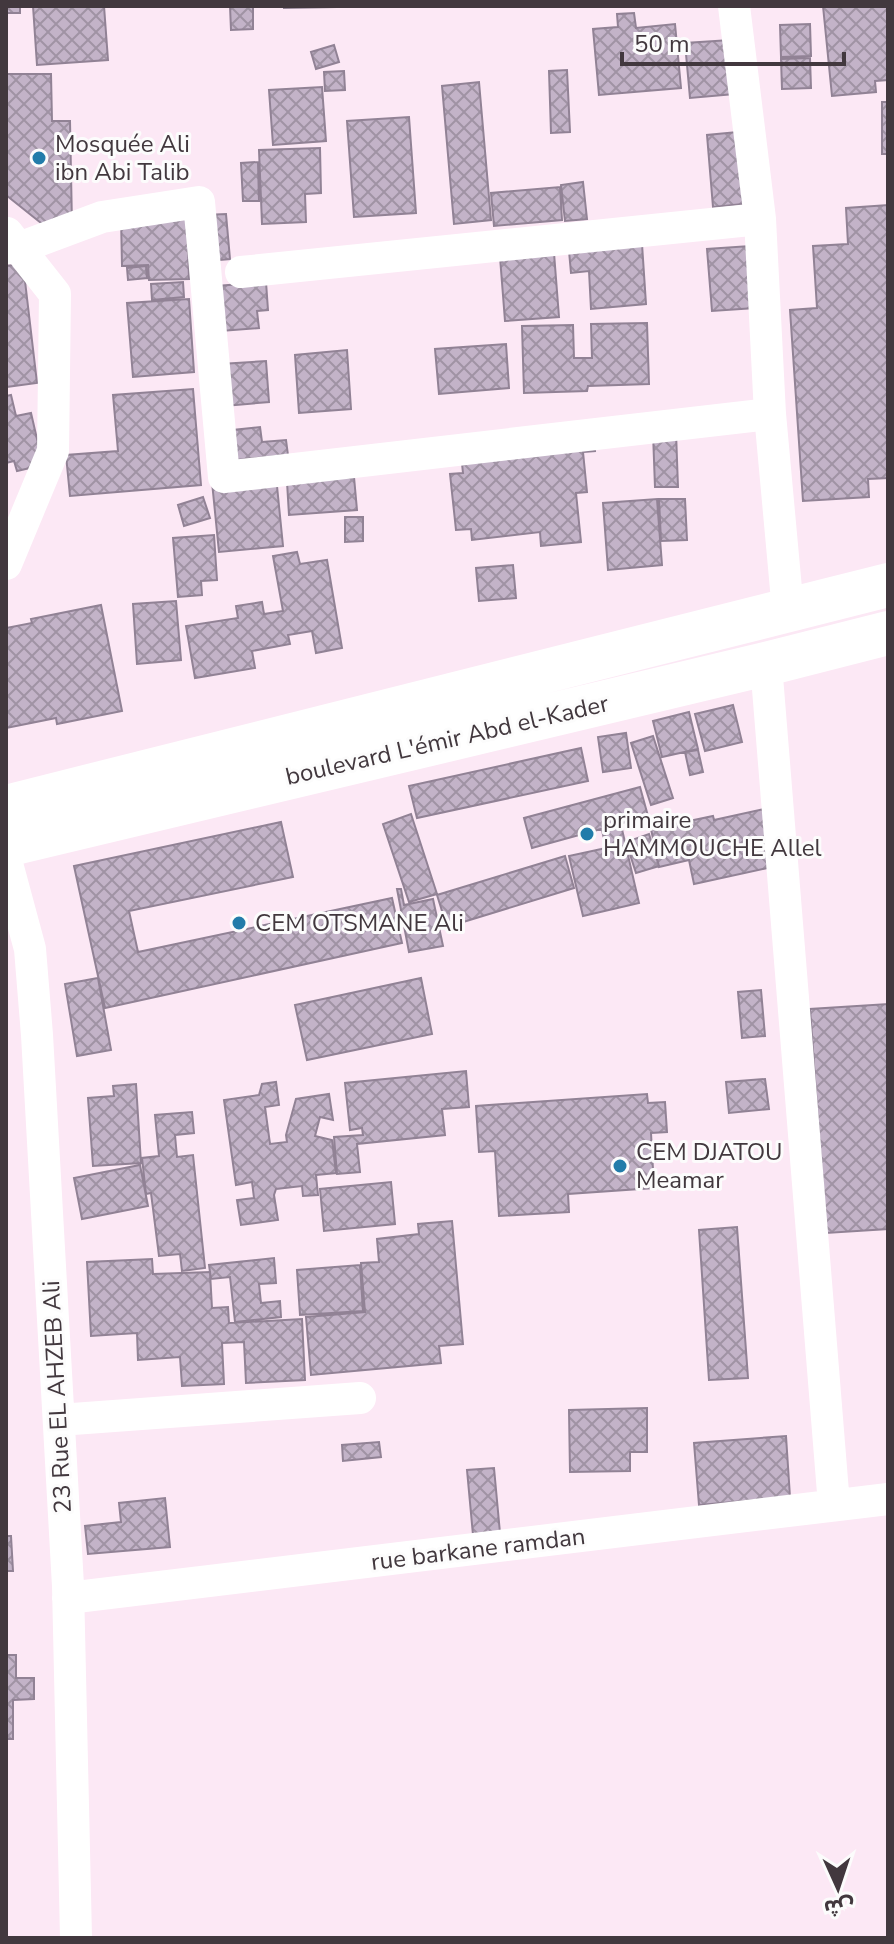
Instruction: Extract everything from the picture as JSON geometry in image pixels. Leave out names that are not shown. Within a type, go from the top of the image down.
[{"type":"highway","points":[[6,807],[888,585]]},
{"type":"highway","name":"boulevard L'émir Abd el-Kader","points":[[6,845],[888,633]]},
{"type":"street","points":[[734,6],[760,219],[770,414],[788,611]]},
{"type":"street","points":[[6,564],[53,451],[55,294],[10,242],[102,217],[199,202],[224,477],[770,414]]},
{"type":"street","points":[[241,272],[760,219]]},
{"type":"street","points":[[766,664],[834,1505]]},
{"type":"street","name":"23 Rue EL AHZEB Ali","points":[[6,860],[30,949],[68,1598],[76,1938]]},
{"type":"street","points":[[59,1420],[360,1398]]},
{"type":"street","name":"rue barkane ramdan","points":[[68,1598],[888,1499]]},
{"type":"building","points":[[6,6],[20,6],[20,13],[6,13]]},
{"type":"building","points":[[33,6],[104,6],[108,60],[37,65]]},
{"type":"building","points":[[230,6],[253,6],[253,29],[231,30]]},
{"type":"building","points":[[336,6],[336,7],[284,8]]},
{"type":"building","points":[[823,6],[888,6],[888,80],[875,81],[876,92],[832,96]]},
{"type":"building","points":[[634,13],[636,28],[675,24],[681,88],[599,95],[593,29],[618,27],[617,14]]},
{"type":"building","points":[[810,24],[811,56],[781,57],[780,25]]},
{"type":"building","points":[[730,40],[734,94],[690,98],[685,43]]},
{"type":"building","points":[[334,45],[339,62],[316,69],[311,52]]},
{"type":"building","points":[[810,58],[811,88],[782,89],[781,59]]},
{"type":"building","points":[[567,70],[570,132],[551,133],[549,71]]},
{"type":"building","points":[[344,71],[345,90],[325,91],[324,72]]},
{"type":"building","name":"Mosquée Ali ibn Abi Talib","points":[[6,74],[51,74],[52,121],[70,121],[72,225],[46,227],[6,195]]},
{"type":"building","points":[[479,82],[491,220],[454,224],[442,86]]},
{"type":"building","points":[[322,87],[326,141],[273,145],[269,90]]},
{"type":"building","points":[[882,102],[888,102],[888,154],[882,154]]},
{"type":"building","points":[[409,117],[416,213],[354,217],[347,121]]},
{"type":"building","points":[[737,132],[743,204],[713,207],[707,135]]},
{"type":"building","points":[[320,148],[321,193],[305,194],[306,222],[262,224],[259,150]]},
{"type":"building","points":[[258,162],[259,201],[243,201],[241,163]]},
{"type":"building","points":[[583,182],[587,219],[565,221],[561,185]]},
{"type":"building","points":[[560,187],[562,220],[494,226],[491,193]]},
{"type":"building","points":[[888,205],[888,478],[868,479],[869,497],[803,501],[790,310],[817,308],[813,246],[848,244],[846,208]]},
{"type":"building","points":[[187,214],[189,279],[149,280],[148,265],[122,266],[121,217]]},
{"type":"building","points":[[226,214],[230,259],[208,261],[204,215]]},
{"type":"building","points":[[642,244],[646,304],[591,309],[589,271],[571,273],[569,251]]},
{"type":"building","points":[[750,246],[755,308],[712,311],[707,249]]},
{"type":"building","points":[[554,253],[559,317],[505,321],[500,257]]},
{"type":"building","points":[[23,264],[37,383],[6,387],[6,266]]},
{"type":"building","points":[[146,266],[147,278],[128,280],[127,268]]},
{"type":"building","points":[[183,282],[184,297],[152,300],[151,284]]},
{"type":"building","points":[[266,282],[268,310],[257,311],[259,328],[221,331],[217,286]]},
{"type":"building","points":[[189,299],[194,372],[133,377],[127,303]]},
{"type":"building","points":[[647,323],[649,384],[588,386],[587,391],[524,393],[522,326],[573,325],[574,358],[592,358],[591,324]]},
{"type":"building","points":[[506,344],[509,388],[439,394],[435,349]]},
{"type":"building","points":[[347,350],[351,409],[299,413],[295,355]]},
{"type":"building","points":[[266,361],[269,402],[225,406],[221,364]]},
{"type":"building","points":[[193,389],[201,485],[70,496],[66,455],[118,451],[113,395]]},
{"type":"building","points":[[11,395],[16,416],[31,413],[43,465],[17,471],[14,461],[6,463],[6,396]]},
{"type":"building","points":[[260,427],[262,442],[286,440],[288,455],[236,460],[233,430]]},
{"type":"building","points":[[593,432],[595,451],[583,452],[587,492],[576,493],[581,542],[541,546],[540,532],[472,540],[471,529],[456,530],[450,474],[463,473],[460,445]]},
{"type":"building","points":[[676,432],[678,487],[655,487],[653,433]]},
{"type":"building","points":[[276,476],[283,546],[219,552],[212,482]]},
{"type":"building","points":[[354,477],[357,510],[289,515],[287,482]]},
{"type":"building","points":[[203,497],[210,518],[184,526],[178,505]]},
{"type":"building","points":[[657,499],[662,565],[608,570],[603,503]]},
{"type":"building","points":[[659,499],[685,499],[687,540],[661,541]]},
{"type":"building","points":[[345,517],[363,517],[363,541],[345,542]]},
{"type":"building","points":[[214,535],[217,580],[201,581],[202,595],[178,597],[173,538]]},
{"type":"building","points":[[297,552],[300,564],[327,560],[342,648],[316,653],[312,631],[288,635],[290,644],[252,651],[255,668],[195,678],[186,626],[238,618],[236,606],[262,602],[264,614],[283,611],[273,556]]},
{"type":"building","points":[[513,565],[516,598],[479,601],[476,568]]},
{"type":"building","points":[[176,601],[181,660],[137,664],[133,604]]},
{"type":"building","points":[[101,605],[122,711],[57,724],[56,718],[6,728],[6,628],[32,623],[31,619]]},
{"type":"building","points":[[733,705],[742,742],[705,751],[695,714]]},
{"type":"building","points":[[689,712],[698,749],[662,757],[653,721]]},
{"type":"building","points":[[626,733],[631,768],[603,772],[598,737]]},
{"type":"building","points":[[653,736],[673,798],[651,805],[631,743]]},
{"type":"building","points":[[581,748],[588,781],[417,818],[409,786]]},
{"type":"building","points":[[698,750],[703,772],[690,775],[685,752]]},
{"type":"building","points":[[640,787],[648,816],[532,848],[524,818]]},
{"type":"building","points":[[764,809],[777,866],[694,884],[689,860],[659,867],[651,829]]},
{"type":"building","points":[[411,814],[437,894],[409,902],[383,824]]},
{"type":"building","points":[[281,822],[293,877],[129,911],[138,952],[392,898],[402,943],[105,1008],[74,866]]},
{"type":"building","points":[[621,825],[639,903],[583,916],[569,856],[606,848],[602,830]]},
{"type":"building","points":[[649,834],[659,866],[636,873],[626,842]]},
{"type":"building","points":[[565,856],[574,888],[447,927],[437,895]]},
{"type":"building","points":[[397,889],[401,889],[404,905],[433,899],[443,946],[409,952]]},
{"type":"building","points":[[98,978],[111,1050],[77,1056],[65,984]]},
{"type":"building","points":[[421,978],[432,1034],[307,1060],[295,1005]]},
{"type":"building","points":[[761,990],[765,1036],[742,1038],[738,992]]},
{"type":"building","points":[[888,1004],[888,1229],[826,1233],[810,1009]]},
{"type":"building","points":[[466,1071],[469,1107],[442,1109],[445,1135],[357,1144],[360,1172],[337,1174],[334,1137],[363,1135],[362,1128],[350,1130],[345,1083]]},
{"type":"building","points":[[765,1079],[769,1109],[729,1113],[726,1082]]},
{"type":"building","points":[[276,1082],[279,1105],[265,1107],[270,1144],[287,1142],[286,1135],[296,1099],[329,1094],[333,1120],[320,1117],[315,1136],[332,1140],[336,1173],[316,1175],[318,1195],[303,1196],[302,1186],[276,1189],[278,1220],[241,1225],[237,1200],[254,1198],[252,1182],[236,1185],[224,1100],[259,1095],[262,1084]]},
{"type":"building","points":[[136,1084],[141,1163],[93,1166],[88,1098],[114,1096],[113,1086]]},
{"type":"building","points":[[647,1094],[648,1103],[665,1102],[667,1132],[651,1133],[654,1188],[568,1194],[569,1212],[499,1216],[495,1151],[479,1152],[476,1106]]},
{"type":"building","points":[[192,1112],[194,1133],[175,1135],[177,1157],[193,1155],[205,1268],[182,1271],[180,1254],[159,1256],[151,1193],[146,1194],[142,1158],[159,1156],[155,1115]]},
{"type":"building","points":[[140,1165],[148,1206],[82,1219],[74,1178]]},
{"type":"building","points":[[391,1182],[395,1224],[324,1231],[320,1189]]},
{"type":"building","points":[[452,1221],[463,1344],[439,1346],[441,1363],[311,1375],[306,1317],[365,1312],[361,1263],[379,1262],[377,1239],[419,1234],[418,1224]]},
{"type":"building","points":[[737,1227],[748,1378],[709,1380],[699,1230]]},
{"type":"building","points":[[274,1258],[276,1283],[259,1284],[261,1303],[280,1301],[281,1317],[235,1322],[230,1277],[211,1279],[209,1265]]},
{"type":"building","points":[[152,1259],[153,1274],[210,1272],[212,1308],[228,1307],[229,1323],[302,1319],[305,1380],[246,1383],[244,1342],[222,1343],[224,1384],[182,1386],[180,1357],[138,1360],[137,1333],[91,1336],[87,1262]]},
{"type":"building","points":[[360,1265],[363,1311],[300,1315],[297,1270]]},
{"type":"building","points":[[647,1408],[647,1452],[630,1452],[630,1471],[570,1472],[569,1410]]},
{"type":"building","points":[[786,1436],[790,1497],[699,1505],[694,1443]]},
{"type":"building","points":[[379,1442],[381,1457],[343,1461],[342,1445]]},
{"type":"building","points":[[494,1468],[500,1533],[473,1535],[467,1470]]},
{"type":"building","points":[[165,1498],[170,1547],[88,1554],[85,1526],[121,1522],[119,1503]]},
{"type":"building","points":[[6,1536],[11,1536],[13,1571],[6,1571]]},
{"type":"building","points":[[6,1655],[16,1655],[16,1678],[34,1678],[34,1699],[13,1700],[13,1739],[6,1739]]},
{"type":"place","name":"Mosquée Ali ibn Abi Talib","points":[[39,158]]},
{"type":"place","name":"primaire HAMMOUCHE Allel","points":[[587,834]]},
{"type":"place","name":"CEM OTSMANE Ali","points":[[239,923]]},
{"type":"place","name":"CEM DJATOU Meamar","points":[[620,1166]]}]
